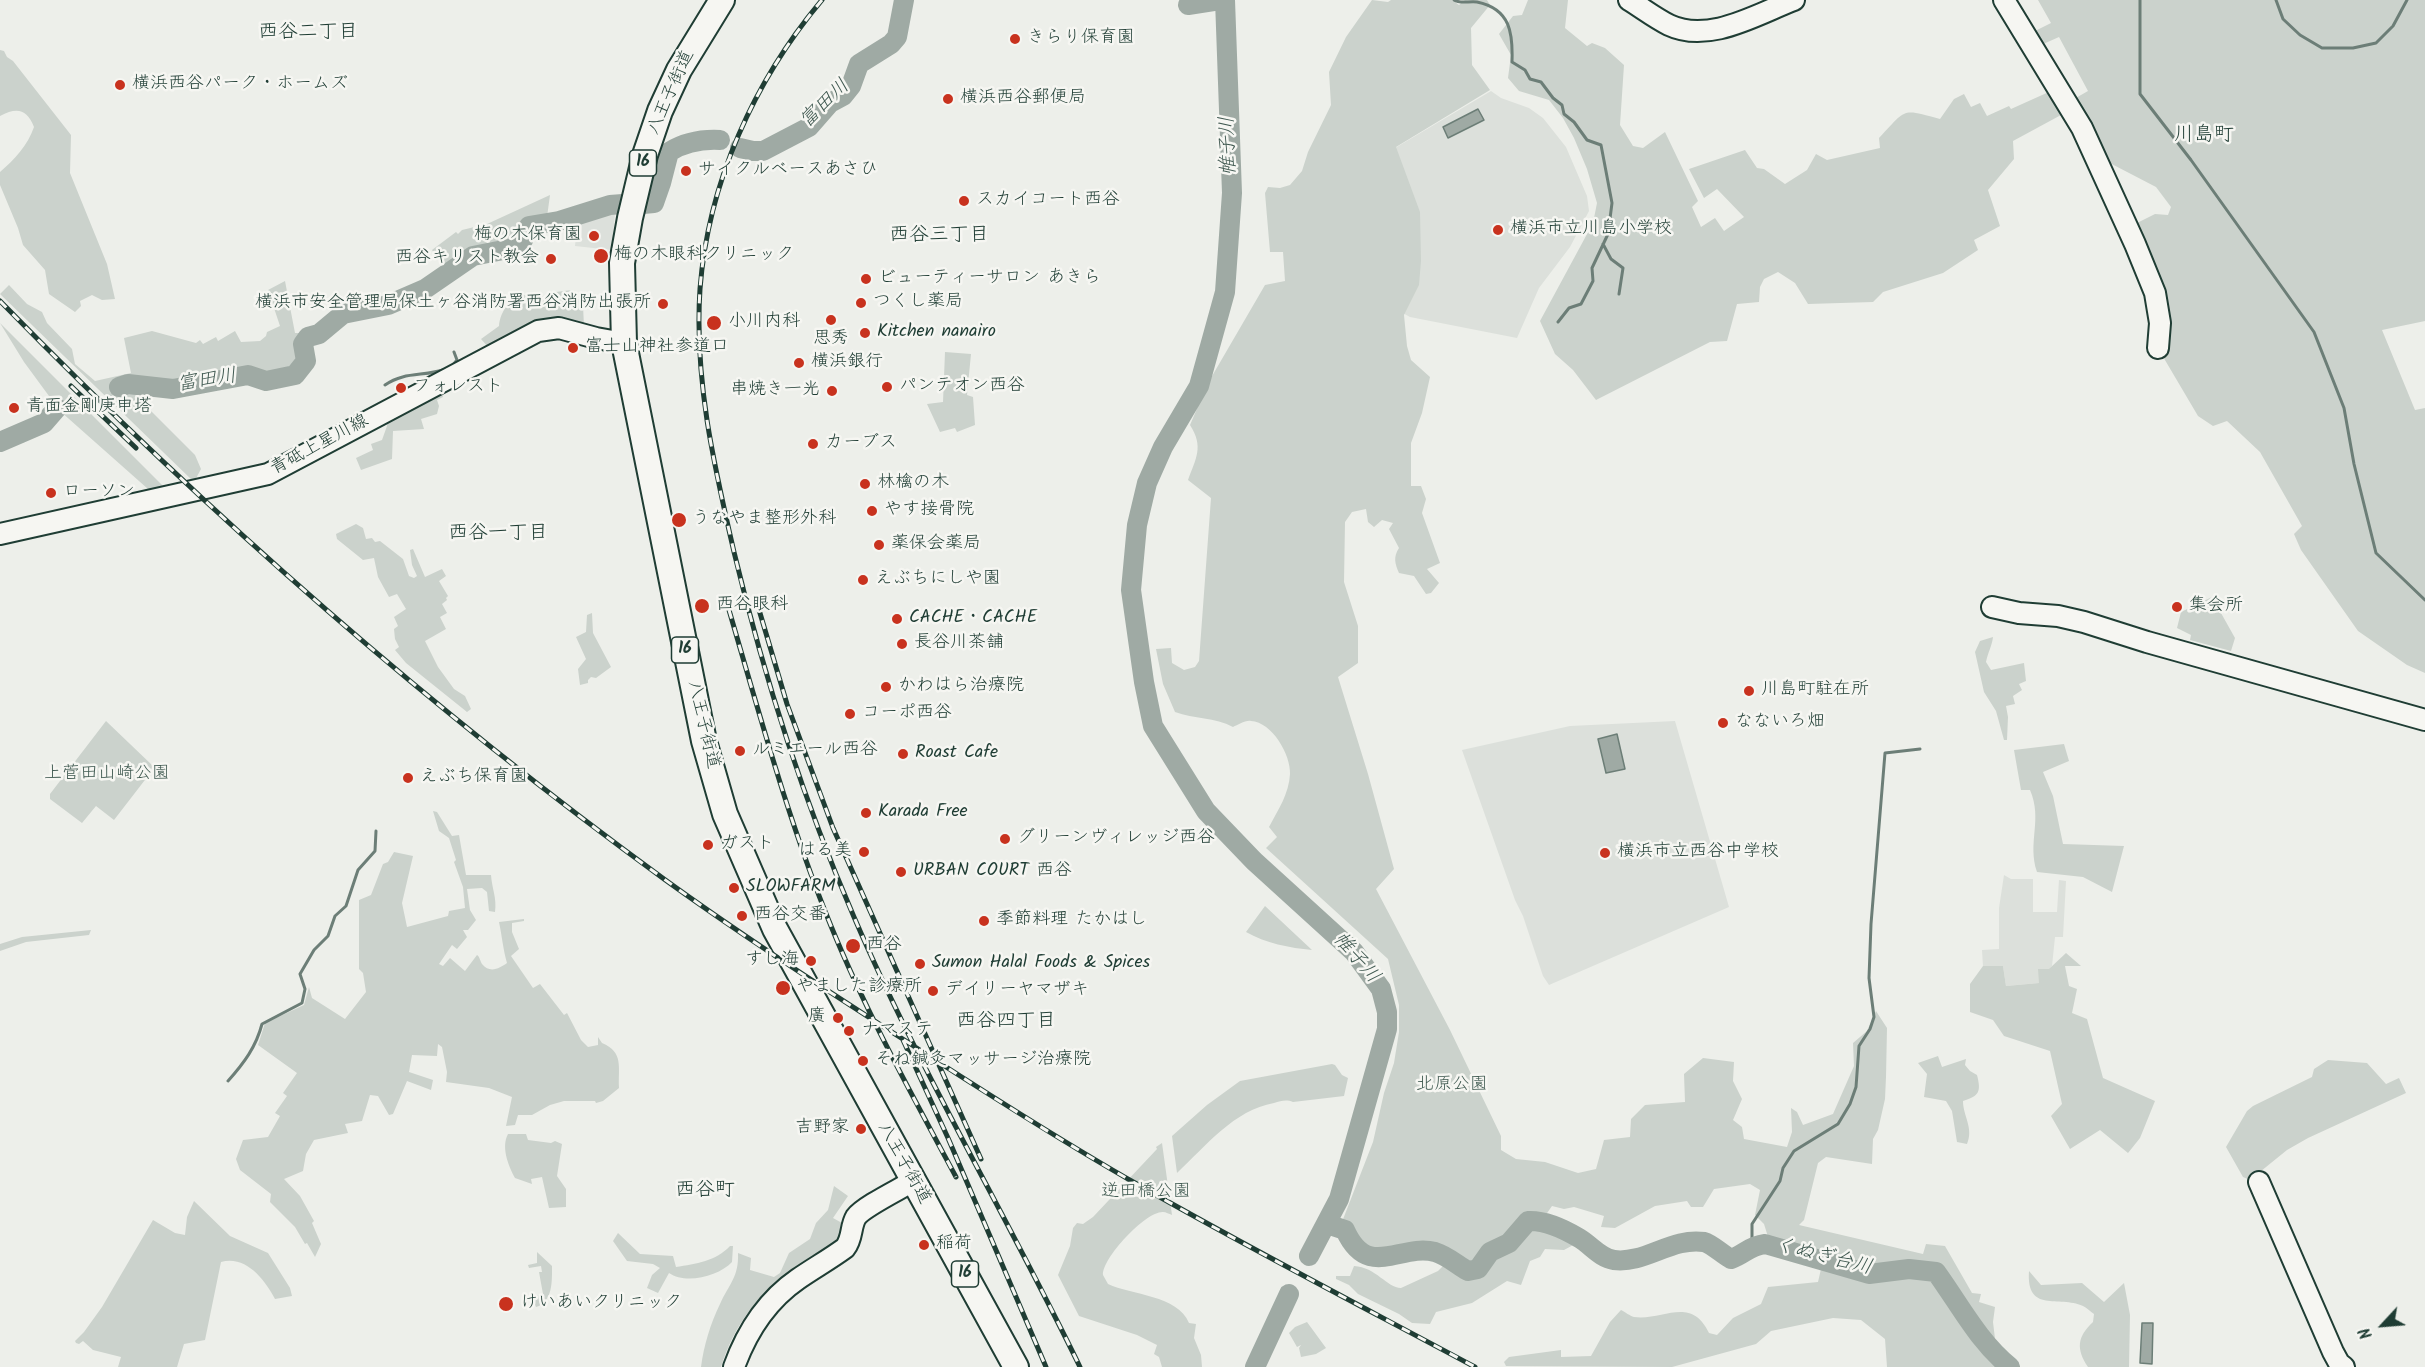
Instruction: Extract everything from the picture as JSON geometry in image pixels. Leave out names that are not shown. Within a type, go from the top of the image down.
[{"type":"highway","name":"八王子街道","points":[[722,0],[679,70],[660,111],[645,155],[622,263],[624,342],[704,741],[725,814],[775,929],[1016,1367]]},
{"type":"street","points":[[1629,0],[1670,25],[1702,31],[1718,29],[1794,0]]},
{"type":"street","points":[[2004,0],[2082,128],[2135,244],[2155,293],[2160,323],[2158,348]]},
{"type":"street","name":"青砥上星川線","points":[[0,534],[268,474],[538,331],[559,328],[596,338],[624,342]]},
{"type":"street","points":[[1992,607],[2084,622],[2147,642],[2425,720]]},
{"type":"street","points":[[734,1367],[742,1345],[759,1315],[796,1280],[845,1248],[850,1241],[853,1224],[860,1213],[913,1181]]},
{"type":"street","points":[[2259,1182],[2333,1352],[2339,1364],[2344,1367]]},
{"type":"shaded area","name":"横浜市立川島小学校","points":[[1491,91],[1501,98],[1529,108],[1543,118],[1566,147],[1587,196],[1589,211],[1570,247],[1539,288],[1517,338],[1410,317],[1401,312],[1395,148]]},
{"type":"shaded area","points":[[1478,109],[1484,120],[1448,138],[1443,127]]},
{"type":"shaded area","name":"梅の木保育園","points":[[609,210],[615,212],[612,250],[575,246],[577,227],[573,227],[574,220]]},
{"type":"shaded area","name":"横浜市立西谷中学校","points":[[1675,721],[1729,907],[1549,985],[1543,976],[1462,750],[1570,726]]},
{"type":"shaded area","points":[[1617,734],[1625,769],[1606,773],[1598,739]]},
{"type":"shaded area","points":[[2004,875],[2011,879],[2033,879],[2033,912],[2057,912],[2059,880],[2066,881],[2063,937],[2055,937],[2052,966],[2039,983],[2006,986],[2003,966],[1983,966],[1982,950],[1999,949],[1999,908]]},
{"type":"shaded area","points":[[2142,1323],[2153,1323],[2152,1364],[2140,1363]]},
{"type":"green space","name":"北原公園","points":[[1372,0],[1388,2],[1391,0],[1452,0],[1459,5],[1465,0],[1487,0],[1490,5],[1471,28],[1472,65],[1490,90],[1396,147],[1420,212],[1419,285],[1404,315],[1407,346],[1411,360],[1430,377],[1422,413],[1411,443],[1411,486],[1421,486],[1426,499],[1422,513],[1440,563],[1427,569],[1439,583],[1431,593],[1426,594],[1414,576],[1399,573],[1395,560],[1399,548],[1389,529],[1393,523],[1382,520],[1374,527],[1368,522],[1366,509],[1352,512],[1345,522],[1344,582],[1358,626],[1358,663],[1338,677],[1394,869],[1376,889],[1450,1030],[1501,1136],[1501,1150],[1516,1159],[1545,1162],[1578,1173],[1596,1169],[1604,1140],[1630,1137],[1631,1119],[1645,1105],[1685,1102],[1684,1074],[1703,1058],[1734,1062],[1733,1081],[1742,1099],[1733,1120],[1742,1127],[1744,1139],[1787,1147],[1792,1132],[1791,1108],[1797,1112],[1803,1125],[1833,1114],[1854,1066],[1853,1043],[1867,1031],[1876,1011],[1887,1028],[1886,1077],[1885,1099],[1878,1130],[1873,1139],[1872,1164],[1826,1157],[1818,1163],[1804,1220],[1799,1225],[1923,1254],[1926,1244],[1945,1246],[1972,1293],[1981,1294],[1979,1302],[1995,1307],[1993,1322],[1996,1347],[2019,1367],[1887,1367],[1885,1339],[1861,1320],[1833,1318],[1771,1331],[1756,1344],[1672,1367],[1506,1366],[1504,1362],[1509,1357],[1561,1350],[1561,1357],[1591,1356],[1610,1322],[1621,1310],[1634,1317],[1685,1312],[1694,1315],[1702,1322],[1709,1333],[1717,1335],[1733,1318],[1761,1304],[1768,1287],[1818,1282],[1821,1269],[1802,1248],[1769,1240],[1764,1224],[1755,1215],[1760,1190],[1750,1184],[1714,1189],[1703,1207],[1691,1207],[1687,1201],[1655,1206],[1615,1228],[1601,1227],[1604,1216],[1574,1207],[1564,1209],[1552,1206],[1545,1216],[1586,1238],[1564,1250],[1545,1249],[1540,1257],[1530,1261],[1521,1285],[1507,1281],[1472,1303],[1436,1312],[1430,1324],[1412,1323],[1358,1294],[1349,1285],[1336,1279],[1336,1276],[1350,1276],[1354,1266],[1362,1267],[1391,1285],[1401,1288],[1438,1271],[1443,1266],[1434,1254],[1420,1249],[1409,1249],[1409,1258],[1398,1260],[1366,1257],[1349,1246],[1343,1238],[1340,1227],[1373,1142],[1384,1093],[1394,1063],[1399,1032],[1399,1005],[1388,959],[1266,848],[1277,837],[1269,827],[1288,788],[1290,774],[1284,749],[1279,741],[1273,733],[1259,723],[1246,721],[1233,727],[1219,721],[1175,712],[1163,684],[1156,649],[1171,648],[1172,663],[1184,670],[1195,667],[1199,661],[1211,498],[1188,480],[1198,446],[1190,425],[1208,383],[1265,285],[1285,281],[1283,252],[1270,252],[1265,193],[1268,187],[1280,188],[1290,185],[1302,171],[1308,152],[1331,105],[1329,72],[1346,37]]},
{"type":"green space","points":[[1528,0],[1568,0],[1565,28],[1587,46],[1592,43],[1605,48],[1624,65],[1620,125],[1633,146],[1643,148],[1665,132],[1698,201],[1692,207],[1701,227],[1715,218],[1724,231],[1744,217],[1717,189],[1704,198],[1689,169],[1745,150],[1757,168],[1764,169],[1785,184],[1807,170],[1816,154],[1827,160],[1880,148],[1879,138],[1900,116],[1918,113],[1940,119],[1954,99],[1964,94],[1971,107],[1980,103],[1987,116],[2009,106],[2011,109],[2051,91],[2061,115],[2013,141],[2014,159],[1988,190],[2000,226],[1974,240],[1978,250],[1943,273],[1883,292],[1873,302],[1808,304],[1795,283],[1778,272],[1764,279],[1760,287],[1759,302],[1737,304],[1727,341],[1710,342],[1596,400],[1573,370],[1555,354],[1540,321],[1593,223],[1597,203],[1587,169],[1563,118],[1549,100],[1519,91],[1508,78],[1511,55],[1499,34],[1513,16],[1522,15]]},
{"type":"green space","points":[[2038,0],[2425,0],[2425,321],[2382,330],[2415,410],[2425,408],[2425,673],[2407,665],[2358,631],[2301,550],[2294,534],[2302,526],[2260,452],[2227,421],[2213,426],[2198,416],[2162,355],[2133,225],[2155,214],[2168,215],[2171,207],[2156,187],[2104,160],[2074,99],[2088,91],[2059,37],[2041,45],[2033,32],[2051,23]]},
{"type":"green space","points":[[0,50],[4,51],[13,61],[71,135],[70,173],[107,264],[115,299],[102,300],[92,295],[80,301],[81,306],[75,312],[49,294],[45,270],[23,245],[0,185],[0,172],[20,152],[34,127],[28,116],[21,111],[12,111],[0,116]]},
{"type":"green space","points":[[550,195],[547,217],[540,216],[523,224],[514,242],[508,239],[490,243],[487,224]]},
{"type":"green space","points":[[483,225],[488,247],[508,244],[512,247],[470,255],[445,269],[432,250],[456,232],[458,234],[462,230]]},
{"type":"green space","points":[[285,281],[295,333],[306,333],[301,342],[302,361],[294,372],[267,378],[248,373],[172,387],[139,381],[132,377],[128,380],[135,395],[195,455],[201,469],[194,482],[0,294],[9,285],[27,304],[42,312],[47,323],[72,349],[75,364],[95,381],[131,373],[124,338],[152,331],[196,343],[200,340],[203,344],[216,337],[218,341],[235,331],[241,342],[260,341],[267,332],[280,326],[268,290]]},
{"type":"green space","points":[[572,290],[583,305],[584,327],[489,348],[481,339],[499,326],[504,309],[517,297],[529,295],[553,298],[556,292]]},
{"type":"green space","points":[[0,323],[167,490],[158,492],[148,489],[60,411],[24,362]]},
{"type":"green space","points":[[945,352],[971,354],[967,395],[973,397],[975,425],[957,432],[955,428],[940,432],[927,404],[943,402]]},
{"type":"green space","points":[[441,390],[443,397],[437,400],[439,406],[437,414],[421,419],[424,429],[393,431],[392,459],[361,470],[356,458],[373,450],[371,444],[382,440],[388,414]]},
{"type":"green space","points":[[356,524],[363,528],[366,539],[372,538],[375,542],[380,541],[403,559],[409,576],[414,578],[417,576],[412,565],[410,550],[413,549],[425,577],[442,569],[446,576],[439,581],[448,596],[442,604],[447,613],[440,617],[446,629],[425,641],[438,667],[454,689],[465,696],[471,709],[467,712],[406,663],[395,650],[399,647],[395,639],[394,629],[398,626],[394,617],[406,609],[397,594],[389,597],[378,577],[374,558],[363,560],[337,539],[336,534]]},
{"type":"green space","points":[[2212,597],[2235,638],[2231,651],[2190,640],[2191,635],[2177,628],[2181,612]]},
{"type":"green space","points":[[592,613],[593,633],[611,667],[596,678],[591,677],[588,683],[580,685],[578,669],[586,659],[576,637],[586,632],[587,615]]},
{"type":"green space","points":[[1993,637],[1986,662],[1991,670],[2024,663],[2026,681],[2019,684],[2022,690],[2013,696],[2015,704],[2006,706],[2007,740],[2004,740],[1996,711],[1984,692],[1975,652],[1980,641]]},
{"type":"green space","name":"上菅田山崎公園","points":[[106,721],[153,766],[148,776],[114,820],[96,806],[82,823],[50,799],[50,794]]},
{"type":"green space","points":[[2064,744],[2069,761],[2043,772],[2053,796],[2063,844],[2124,846],[2112,892],[2083,877],[2037,872],[2034,861],[2034,801],[2030,790],[2021,790],[2014,750]]},
{"type":"green space","points":[[433,811],[437,812],[452,836],[459,835],[466,875],[491,875],[495,902],[495,912],[489,911],[487,892],[482,888],[467,889],[470,910],[476,920],[468,930],[463,930],[467,937],[457,949],[452,945],[439,964],[443,966],[450,958],[465,971],[477,955],[488,969],[501,967],[507,963],[499,922],[524,919],[524,921],[512,923],[512,932],[519,949],[511,956],[533,988],[540,984],[564,1015],[567,1013],[581,1040],[588,1047],[598,1045],[598,1037],[602,1043],[614,1051],[619,1067],[619,1088],[603,1101],[596,1103],[595,1101],[564,1101],[550,1105],[532,1115],[518,1115],[515,1125],[506,1126],[512,1097],[489,1088],[446,1082],[447,1072],[442,1047],[438,1044],[437,1056],[412,1055],[409,1072],[433,1080],[431,1090],[407,1081],[393,1114],[389,1115],[378,1096],[370,1095],[362,1121],[345,1124],[348,1133],[314,1140],[306,1154],[303,1171],[284,1179],[300,1196],[314,1221],[312,1223],[321,1244],[315,1257],[295,1227],[270,1202],[271,1194],[240,1170],[236,1159],[243,1140],[268,1137],[280,1116],[275,1113],[287,1096],[283,1093],[297,1073],[258,1045],[265,1023],[304,1005],[309,987],[312,998],[345,1019],[366,992],[363,973],[359,969],[359,900],[371,895],[383,864],[388,862],[394,852],[413,856],[402,903],[407,927],[448,916],[449,911],[465,908],[463,887],[449,838],[439,831]]},
{"type":"green space","points":[[1265,906],[1312,950],[1278,944],[1246,932]]},
{"type":"green space","points":[[91,930],[89,935],[26,942],[0,951],[0,944],[22,937]]},
{"type":"green space","points":[[2066,953],[2081,966],[2065,966],[2069,986],[2077,989],[2072,1013],[2087,1019],[2103,1078],[2155,1101],[2140,1138],[2128,1153],[2100,1130],[2070,1149],[2051,1116],[2062,1104],[2050,1051],[2004,1036],[1993,1020],[1970,1012],[1970,984],[1983,966],[2003,966],[2006,986],[2039,983],[2038,969],[2049,969]]},
{"type":"green space","points":[[1938,1056],[1942,1067],[1966,1059],[1965,1065],[1977,1075],[1978,1092],[1963,1101],[1969,1127],[1967,1144],[1957,1142],[1952,1111],[1946,1101],[1924,1097],[1927,1074],[1918,1063]]},
{"type":"green space","points":[[2328,1060],[2367,1063],[2386,1084],[2399,1078],[2406,1093],[2308,1138],[2287,1150],[2250,1180],[2243,1177],[2226,1147],[2247,1111],[2312,1077],[2314,1069]]},
{"type":"green space","name":"逆田橋公園","points":[[1332,1064],[1348,1078],[1344,1096],[1293,1102],[1281,1101],[1246,1113],[1221,1130],[1177,1173],[1172,1136],[1207,1105],[1240,1081]]},
{"type":"green space","points":[[508,1134],[526,1134],[528,1140],[551,1143],[555,1141],[562,1144],[557,1176],[566,1189],[566,1207],[549,1208],[542,1177],[531,1179],[532,1184],[515,1178],[505,1150]]},
{"type":"green space","name":"逆田橋公園","points":[[1162,1143],[1172,1215],[1163,1212],[1156,1214],[1136,1227],[1117,1247],[1103,1275],[1108,1284],[1165,1301],[1183,1314],[1189,1323],[1196,1324],[1194,1338],[1201,1355],[1202,1367],[1162,1367],[1159,1357],[1154,1354],[1157,1345],[1137,1335],[1079,1316],[1058,1275],[1070,1246],[1073,1228],[1077,1223],[1083,1224],[1093,1217]]},
{"type":"green space","points":[[834,1186],[848,1196],[833,1218],[842,1223],[844,1236],[841,1242],[793,1273],[759,1300],[729,1344],[721,1367],[701,1367],[713,1320],[737,1268],[738,1253],[751,1258],[750,1270],[774,1277],[780,1273],[789,1253],[810,1239],[816,1223],[828,1210]]},
{"type":"green space","points":[[194,1201],[230,1236],[268,1253],[290,1288],[292,1296],[275,1299],[266,1284],[254,1271],[239,1262],[221,1262],[205,1340],[184,1344],[177,1367],[118,1367],[121,1357],[93,1350],[83,1341],[76,1343],[75,1341],[102,1307],[153,1220],[175,1233],[185,1235],[187,1217]]},
{"type":"green space","points":[[618,1233],[640,1254],[673,1256],[676,1267],[712,1258],[730,1246],[733,1246],[732,1262],[711,1275],[702,1277],[684,1278],[669,1273],[658,1293],[647,1288],[652,1275],[660,1268],[653,1264],[627,1261],[613,1241]]},
{"type":"green space","points":[[537,1252],[552,1266],[552,1272],[549,1296],[546,1301],[536,1307],[532,1297],[543,1294],[539,1272],[542,1272],[541,1266],[529,1268],[528,1265],[537,1263]]},
{"type":"green space","points":[[2029,1271],[2041,1285],[2082,1283],[2104,1302],[2124,1283],[2130,1315],[2129,1367],[2088,1367],[2081,1354],[2080,1343],[2084,1333],[2093,1322],[2094,1314],[2074,1303],[2038,1298],[2029,1284]]},
{"type":"green space","points":[[1307,1322],[1326,1348],[1316,1354],[1301,1357],[1299,1348],[1301,1345],[1297,1347],[1289,1333],[1295,1327]]},
{"type":"waterway","name":"富田川","points":[[740,148],[763,151],[809,127],[830,103],[843,96],[851,86],[859,64],[891,44],[897,37],[904,0]]},
{"type":"waterway","name":"富田川","points":[[1188,5],[1220,0]]},
{"type":"waterway","points":[[1225,0],[1232,193],[1225,292],[1199,386],[1163,447],[1147,483],[1137,525],[1131,590],[1144,682],[1153,726],[1206,811],[1254,861],[1354,952],[1381,989],[1387,1012],[1387,1029],[1339,1199],[1309,1256]]},
{"type":"waterway","points":[[1454,0],[1477,2],[1497,10],[1508,24],[1512,42],[1512,62],[1525,70],[1530,79],[1541,82],[1553,98],[1562,105],[1564,114],[1574,122],[1587,140],[1601,145],[1612,203],[1608,234],[1592,268],[1593,281],[1581,304],[1569,308],[1558,322]]},
{"type":"waterway","points":[[2140,0],[2140,94],[2191,160],[2314,332],[2344,408],[2354,464],[2376,553],[2425,600]]},
{"type":"waterway","points":[[2276,0],[2283,19],[2300,35],[2322,48],[2353,48],[2376,43],[2393,26],[2407,0]]},
{"type":"waterway","name":"富田川","points":[[643,204],[654,203],[669,152],[693,142],[720,140]]},
{"type":"waterway","name":"富田川","points":[[119,387],[128,384],[173,389],[248,375],[266,381],[295,375],[306,361],[303,344],[308,337],[319,334],[343,314],[388,305],[425,289],[473,256],[513,248],[523,240],[529,226],[559,221],[610,205],[623,204]]},
{"type":"waterway","points":[[1603,244],[1611,259],[1623,268],[1619,294]]},
{"type":"waterway","points":[[452,366],[457,360],[454,352]]},
{"type":"waterway","points":[[385,385],[407,376],[446,369]]},
{"type":"waterway","name":"富田川","points":[[0,442],[44,423],[57,408]]},
{"type":"waterway","points":[[1752,1245],[1752,1224],[1780,1181],[1783,1168],[1794,1151],[1838,1124],[1850,1104],[1856,1087],[1859,1046],[1870,1029],[1874,1017],[1869,978],[1871,924],[1885,753],[1920,749]]},
{"type":"waterway","points":[[228,1081],[249,1054],[262,1024],[302,1003],[305,989],[300,974],[314,950],[328,936],[335,916],[346,906],[358,870],[375,851],[376,831]]},
{"type":"waterway","name":"くぬぎ台川","points":[[1327,1224],[1345,1230],[1354,1245],[1364,1254],[1386,1257],[1409,1252],[1435,1252],[1468,1271],[1478,1269],[1490,1252],[1509,1243],[1528,1221],[1561,1228],[1604,1257],[1614,1260],[1637,1258],[1681,1243],[1692,1242],[1707,1243],[1731,1259],[1755,1246],[1765,1244],[1869,1274],[1909,1269],[1936,1272],[1988,1346],[2010,1367]]},
{"type":"waterway","name":"帷子川","points":[[1255,1367],[1289,1294]]},
{"type":"railway","points":[[822,0],[775,64],[756,99],[738,135],[713,211],[705,249],[699,323],[707,422],[719,487],[758,645],[786,737],[835,873],[907,1031],[1080,1367]]},
{"type":"railway","points":[[0,301],[157,456],[320,604],[489,745],[664,879],[816,983],[1078,1149],[1219,1230],[1475,1367]]},
{"type":"railway","points":[[71,386],[136,448]]},
{"type":"railway","points":[[757,603],[787,704],[833,828],[981,1159]]},
{"type":"railway","points":[[729,610],[788,809],[831,926],[874,1022],[956,1177]]},
{"type":"railway","points":[[903,1040],[948,1138],[1046,1367]]},
{"type":"place","name":"きらり保育園","points":[[1015,39]]},
{"type":"place","name":"横浜西谷パーク・ホームズ","points":[[120,85]]},
{"type":"place","name":"横浜西谷郵便局","points":[[948,99]]},
{"type":"place","name":"サイクルベースあさひ","points":[[686,171]]},
{"type":"place","name":"スカイコート西谷","points":[[964,201]]},
{"type":"place","name":"横浜市立川島小学校","points":[[1498,230]]},
{"type":"place","name":"梅の木保育園","points":[[594,236]]},
{"type":"place","name":"梅の木眼科クリニック","points":[[601,256]]},
{"type":"place","name":"西谷キリスト教会","points":[[551,259]]},
{"type":"place","name":"ビューティーサロン あきら","points":[[866,279]]},
{"type":"place","name":"つくし薬局","points":[[861,303]]},
{"type":"place","name":"横浜市安全管理局保土ヶ谷消防署西谷消防出張所","points":[[663,304]]},
{"type":"place","name":"思秀","points":[[831,320]]},
{"type":"place","name":"小川内科","points":[[714,323]]},
{"type":"place","name":"Kitchen nanairo","points":[[865,333]]},
{"type":"place","name":"富士山神社参道口","points":[[573,348]]},
{"type":"place","name":"横浜銀行","points":[[799,363]]},
{"type":"place","name":"パンテオン西谷","points":[[887,387]]},
{"type":"place","name":"フォレスト","points":[[401,388]]},
{"type":"place","name":"串焼き一光","points":[[832,391]]},
{"type":"place","name":"青面金剛庚申塔","points":[[14,408]]},
{"type":"place","name":"カーブス","points":[[813,444]]},
{"type":"place","name":"林檎の木","points":[[865,484]]},
{"type":"place","name":"ローソン","points":[[51,493]]},
{"type":"place","name":"やす接骨院","points":[[872,511]]},
{"type":"place","name":"うなやま整形外科","points":[[679,520]]},
{"type":"place","name":"薬保会薬局","points":[[879,545]]},
{"type":"place","name":"えぶちにしや園","points":[[863,580]]},
{"type":"place","name":"西谷眼科","points":[[702,606]]},
{"type":"place","name":"集会所","points":[[2177,607]]},
{"type":"place","name":"CACHE・CACHE","points":[[897,619]]},
{"type":"place","name":"長谷川茶舗","points":[[902,644]]},
{"type":"place","name":"かわはら治療院","points":[[886,687]]},
{"type":"place","name":"川島町駐在所","points":[[1749,691]]},
{"type":"place","name":"コーポ西谷","points":[[850,714]]},
{"type":"place","name":"なないろ畑","points":[[1723,723]]},
{"type":"place","name":"ルミエール西谷","points":[[740,751]]},
{"type":"place","name":"Roast Cafe","points":[[903,754]]},
{"type":"place","name":"えぶち保育園","points":[[408,778]]},
{"type":"place","name":"Karada Free","points":[[866,813]]},
{"type":"place","name":"グリーンヴィレッジ西谷","points":[[1005,839]]},
{"type":"place","name":"ガスト","points":[[708,845]]},
{"type":"place","name":"はる美","points":[[864,852]]},
{"type":"place","name":"横浜市立西谷中学校","points":[[1605,853]]},
{"type":"place","name":"URBAN COURT 西谷","points":[[901,872]]},
{"type":"place","name":"SLOWFARM","points":[[734,888]]},
{"type":"place","name":"西谷交番","points":[[742,916]]},
{"type":"place","name":"季節料理 たかはし","points":[[984,921]]},
{"type":"place","name":"西谷","points":[[853,946]]},
{"type":"place","name":"すし海","points":[[811,961]]},
{"type":"place","name":"Sumon Halal Foods & Spices","points":[[920,964]]},
{"type":"place","name":"やました診療所","points":[[783,988]]},
{"type":"place","name":"デイリーヤマザキ","points":[[933,991]]},
{"type":"place","name":"廣","points":[[838,1018]]},
{"type":"place","name":"ナマステ","points":[[849,1031]]},
{"type":"place","name":"そね鍼灸マッサージ治療院","points":[[863,1061]]},
{"type":"place","name":"吉野家","points":[[861,1129]]},
{"type":"place","name":"稲荷","points":[[924,1245]]},
{"type":"place","name":"けいあいクリニック","points":[[506,1304]]},
{"type":"district","name":"西谷二丁目","points":[[308,34]]},
{"type":"district","name":"川島町","points":[[2204,137]]},
{"type":"district","name":"西谷三丁目","points":[[939,237]]},
{"type":"district","name":"西谷一丁目","points":[[498,535]]},
{"type":"district","name":"西谷四丁目","points":[[1006,1023]]},
{"type":"district","name":"西谷町","points":[[705,1192]]}]
